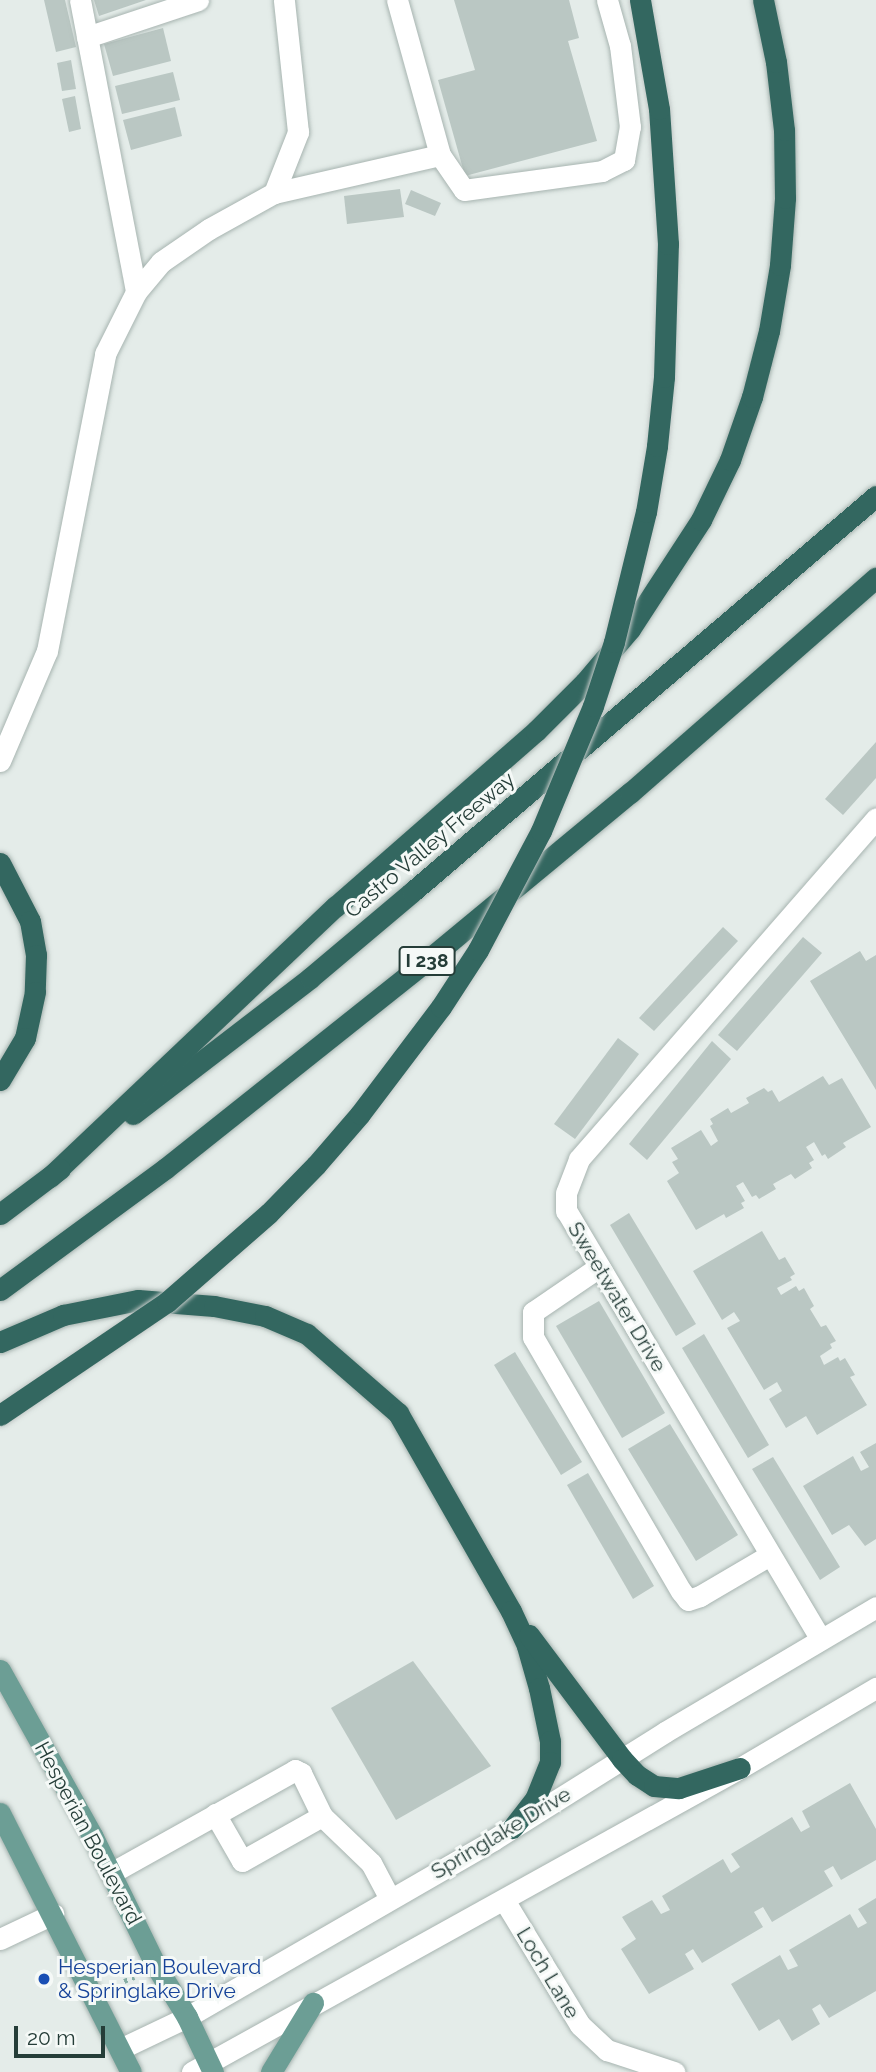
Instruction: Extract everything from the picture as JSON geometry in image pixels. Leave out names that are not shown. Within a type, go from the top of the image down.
[{"type":"highway","points":[[0,1415],[167,1301],[269,1213],[316,1165],[360,1114],[441,1007],[478,950],[541,831],[593,706],[614,642],[646,512],[657,446],[665,350],[668,244],[659,109],[640,0]]},
{"type":"highway","points":[[50,1177],[335,907],[566,702],[630,629],[687,543],[730,460],[752,397],[769,331],[780,265],[785,198],[784,130],[776,62],[763,0]]},
{"type":"highway","name":"Castro Valley Freeway","points":[[0,1214],[310,978],[678,668],[876,496]]},
{"type":"highway","name":"I 238","points":[[0,1290],[166,1167],[429,959],[630,793],[876,578]]},
{"type":"highway","points":[[0,863],[30,921],[36,955],[35,992],[25,1038],[0,1080]]},
{"type":"highway","points":[[0,1342],[63,1315],[138,1300],[214,1306],[265,1316],[307,1334],[398,1413],[511,1611],[622,1759],[637,1775],[654,1786],[679,1788],[740,1768]]},
{"type":"highway","points":[[511,1611],[530,1657],[550,1741],[550,1762],[535,1799],[512,1828]]},
{"type":"main road","name":"Hesperian Boulevard","points":[[0,1670],[111,1872],[156,1966],[187,2017],[205,2069]]},
{"type":"main road","points":[[0,1813],[131,2072]]},
{"type":"main road","points":[[271,2072],[313,2003]]},
{"type":"street","points":[[80,0],[136,292]]},
{"type":"street","points":[[87,37],[198,0]]},
{"type":"street","points":[[274,193],[298,132],[284,0]]},
{"type":"street","points":[[397,0],[440,155],[464,190],[602,171],[624,160],[630,127],[620,46],[607,0]]},
{"type":"street","points":[[0,761],[47,651],[106,354],[136,292],[161,262],[209,229],[274,193],[440,155]]},
{"type":"street","name":"Sweetwater Drive","points":[[820,1638],[566,1211],[566,1193],[579,1159],[876,818]]},
{"type":"street","points":[[599,1267],[533,1312],[533,1337],[681,1591],[688,1600],[700,1596],[770,1555]]},
{"type":"street","name":"Springlake Drive","points":[[120,2049],[187,2017],[512,1828],[876,1606]]},
{"type":"street","points":[[205,2069],[313,2003],[740,1768],[876,1688]]},
{"type":"street","points":[[111,1872],[295,1770],[300,1773],[322,1816],[371,1863],[390,1898]]},
{"type":"street","points":[[215,1814],[242,1861],[322,1816]]},
{"type":"street","name":"Loch Lane","points":[[504,1900],[580,2025],[607,2050],[674,2072]]},
{"type":"street","points":[[0,1939],[52,1914]]},
{"type":"path","points":[[124,1981],[135,1977]]},
{"type":"building","points":[[44,0],[65,0],[76,47],[56,52]]},
{"type":"building","points":[[94,0],[146,0],[99,16]]},
{"type":"building","points":[[454,0],[569,0],[579,38],[568,41],[597,141],[465,176],[438,80],[475,70]]},
{"type":"building","points":[[163,28],[171,61],[113,76],[104,44]]},
{"type":"building","points":[[71,60],[76,89],[62,91],[57,63]]},
{"type":"building","points":[[173,72],[180,100],[122,114],[115,86]]},
{"type":"building","points":[[75,96],[81,129],[69,132],[62,99]]},
{"type":"building","points":[[175,107],[182,136],[131,150],[123,120]]},
{"type":"building","points":[[400,189],[404,217],[347,224],[344,196]]},
{"type":"building","points":[[411,190],[441,203],[435,216],[405,204]]},
{"type":"building","points":[[876,742],[876,778],[843,815],[825,799]]},
{"type":"building","points":[[723,927],[738,941],[654,1031],[639,1018]]},
{"type":"building","points":[[803,937],[822,953],[737,1051],[718,1035]]},
{"type":"building","points":[[860,951],[866,961],[876,955],[876,1090],[810,981]]},
{"type":"building","points":[[618,1038],[639,1054],[575,1139],[554,1124]]},
{"type":"building","points":[[712,1041],[731,1059],[647,1160],[629,1144]]},
{"type":"building","points":[[823,1076],[829,1085],[842,1078],[871,1127],[843,1143],[846,1147],[828,1159],[825,1154],[822,1156],[814,1142],[806,1147],[814,1160],[809,1163],[812,1168],[795,1179],[791,1174],[773,1184],[776,1189],[759,1199],[756,1195],[752,1197],[743,1182],[736,1186],[745,1201],[741,1203],[744,1208],[726,1218],[724,1214],[696,1230],[667,1181],[679,1173],[672,1162],[678,1159],[671,1148],[701,1130],[711,1146],[718,1141],[710,1126],[713,1124],[710,1119],[728,1108],[731,1113],[749,1103],[746,1098],[764,1088],[768,1092],[772,1090],[779,1102]]},
{"type":"building","points":[[629,1213],[696,1324],[676,1336],[610,1225]]},
{"type":"building","points":[[762,1231],[779,1260],[785,1257],[795,1274],[790,1277],[792,1280],[777,1288],[781,1295],[796,1286],[799,1291],[804,1288],[814,1306],[810,1309],[821,1327],[826,1325],[836,1341],[830,1344],[832,1348],[820,1356],[824,1365],[838,1357],[840,1361],[845,1358],[855,1375],[850,1377],[867,1405],[817,1435],[806,1416],[786,1428],[769,1399],[782,1391],[777,1382],[764,1390],[727,1328],[740,1321],[734,1312],[722,1320],[693,1271]]},
{"type":"building","points":[[599,1301],[665,1413],[622,1438],[556,1326]]},
{"type":"building","points":[[704,1334],[769,1445],[748,1458],[682,1348]]},
{"type":"building","points":[[515,1352],[582,1462],[561,1475],[494,1365]]},
{"type":"building","points":[[670,1424],[738,1535],[696,1561],[628,1449]]},
{"type":"building","points":[[876,1443],[876,1539],[865,1546],[849,1525],[832,1535],[803,1486],[853,1456],[861,1471],[869,1467],[860,1452]]},
{"type":"building","points":[[773,1457],[840,1567],[820,1580],[752,1469]]},
{"type":"building","points":[[588,1473],[654,1586],[633,1599],[567,1485]]},
{"type":"building","points":[[413,1661],[491,1766],[396,1820],[331,1708]]},
{"type":"building","points":[[850,1783],[876,1829],[876,1860],[841,1880],[833,1866],[824,1871],[833,1886],[772,1922],[763,1907],[754,1912],[763,1927],[702,1963],[693,1949],[685,1954],[694,1969],[649,1994],[621,1949],[636,1939],[622,1917],[652,1900],[661,1914],[670,1910],[662,1896],[723,1859],[731,1873],[740,1867],[731,1854],[792,1817],[801,1832],[810,1827],[802,1811]]},
{"type":"building","points":[[876,1898],[876,1991],[829,2018],[820,2004],[812,2009],[820,2024],[792,2041],[779,2019],[759,2031],[731,1984],[780,1955],[788,1970],[798,1966],[789,1950],[850,1914],[858,1928],[867,1923],[858,1909]]},
{"type":"place","name":"Hesperian Boulevard & Springlake Drive","points":[[44,1979]]}]
